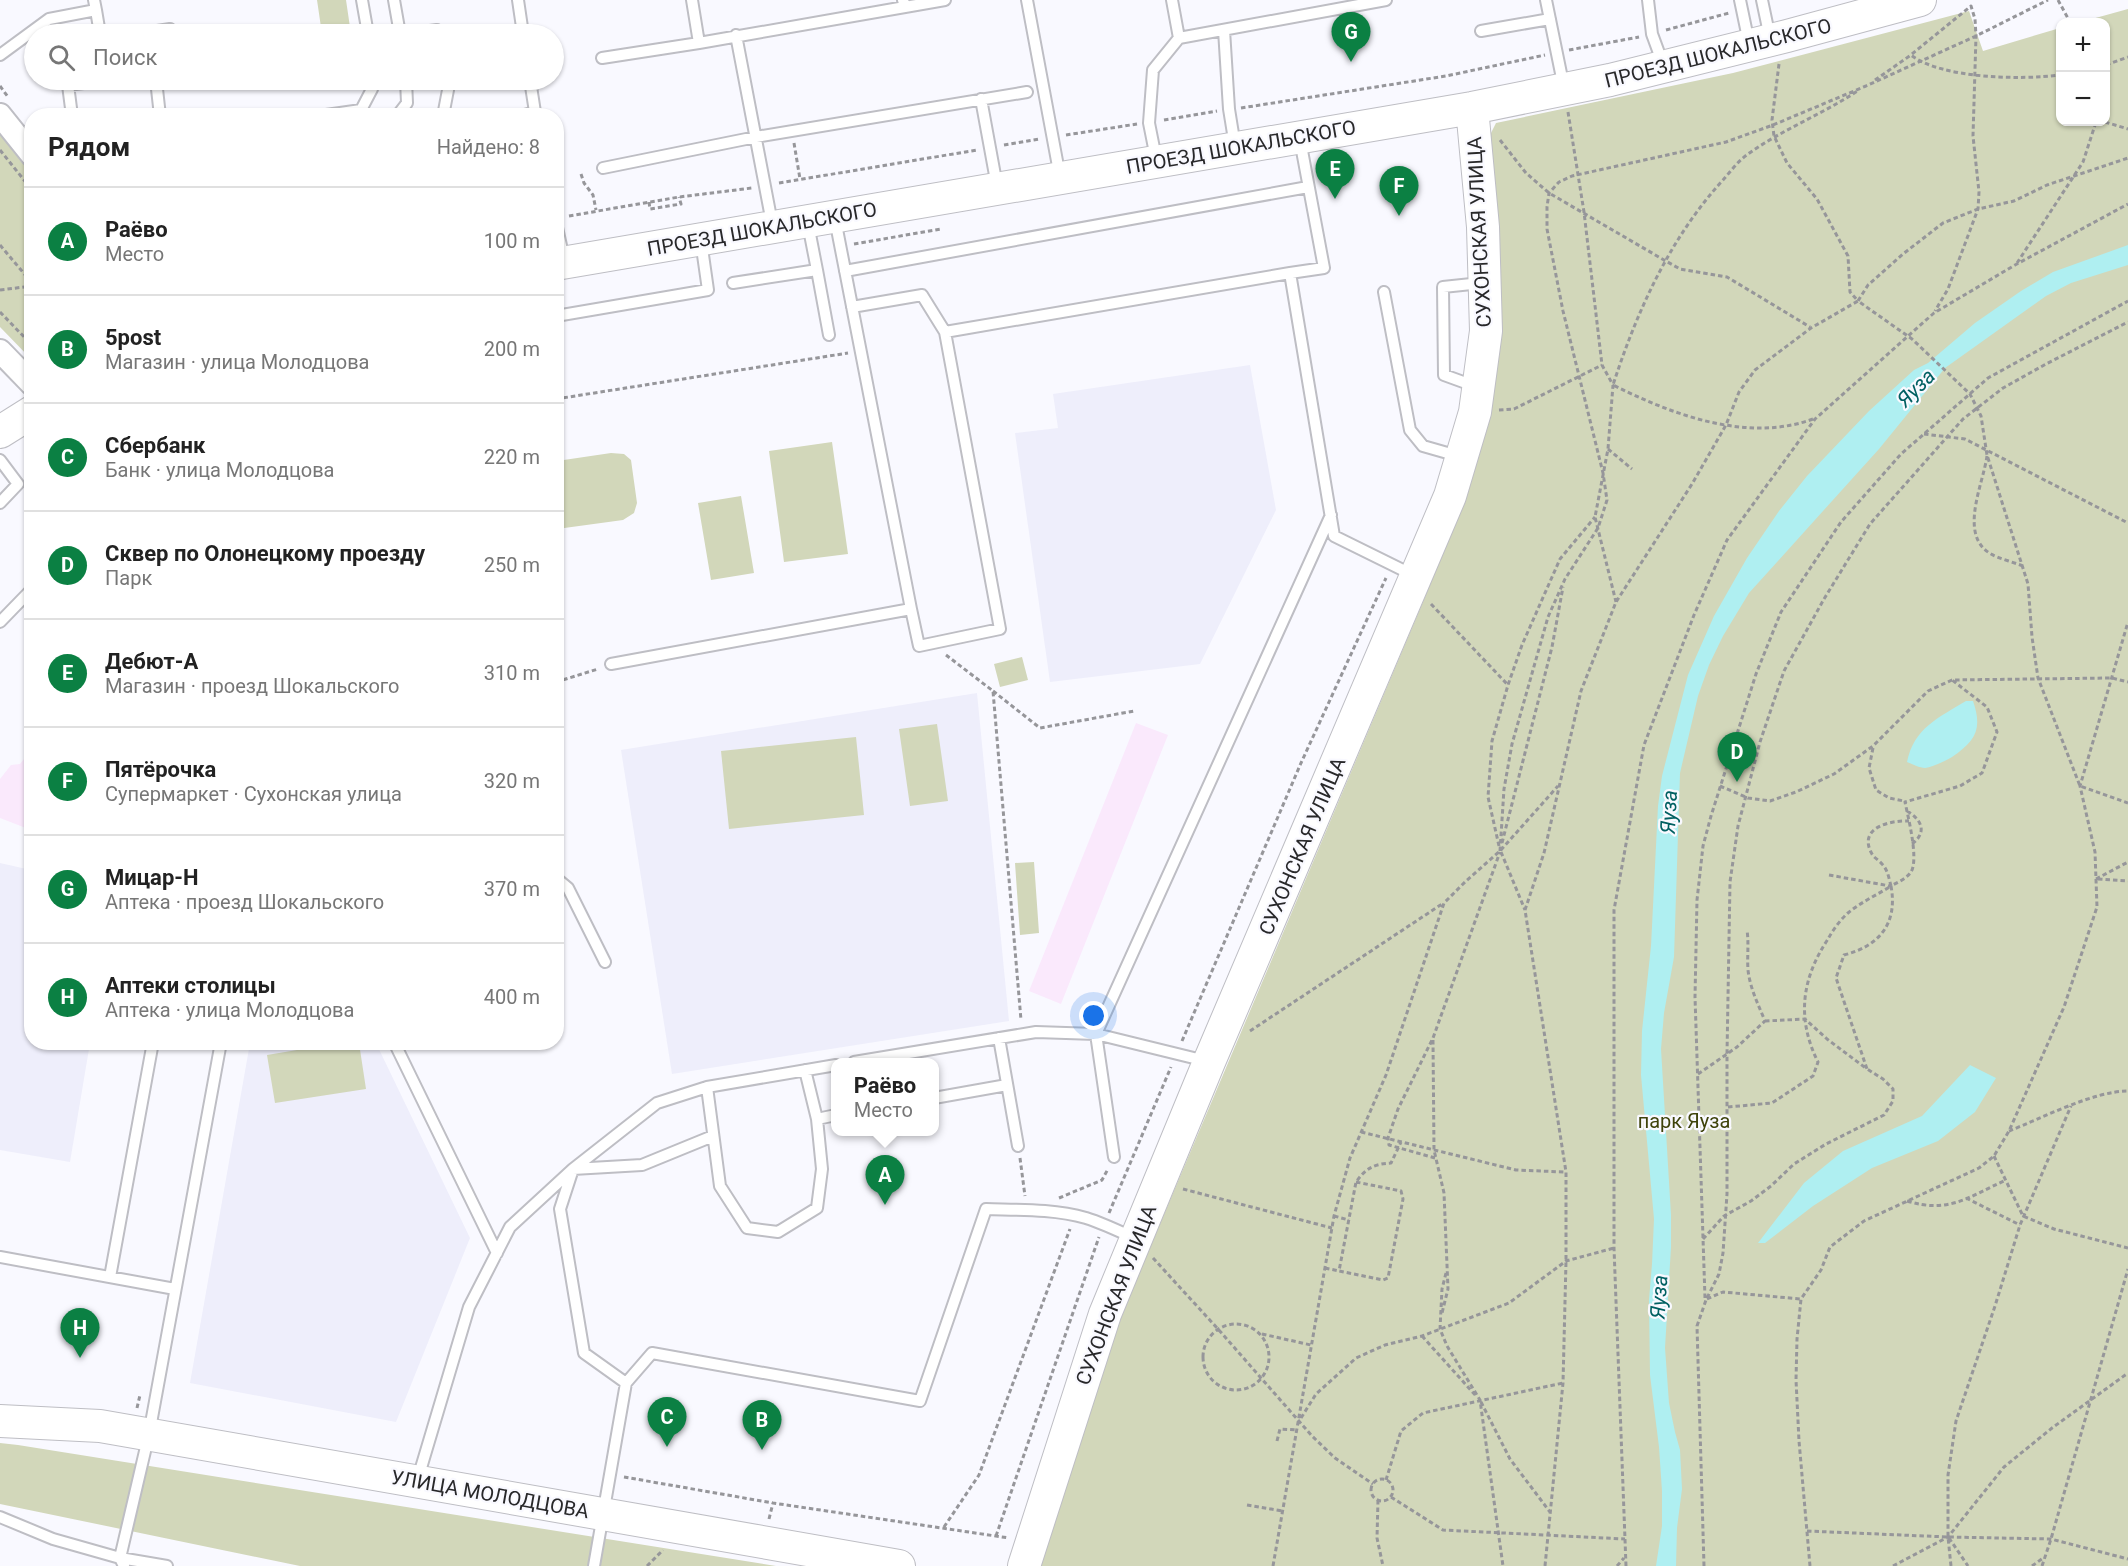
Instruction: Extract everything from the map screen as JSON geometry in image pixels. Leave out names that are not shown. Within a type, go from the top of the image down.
[{"type":"street","name":"ПРОЕЗД ШОКАЛЬСКОГО","points":[[564,262],[1472,108],[1565,97],[1664,67],[1767,47],[1920,0]]},
{"type":"street","name":"СУХОНСКАЯ УЛИЦА","points":[[1024,1566],[1105,1314],[1411,580],[1450,496],[1475,412],[1488,399],[1483,227],[1472,108]]},
{"type":"street","points":[[0,115],[24,145]]},
{"type":"street","points":[[0,351],[24,376]]},
{"type":"street","name":"УЛИЦА МОЛОДЦОВА","points":[[0,1406],[82,1424],[899,1566]]},
{"type":"street","name":"УЛИЦА МОЛОДЦОВА","points":[[0,1421],[82,1424]]},
{"type":"lane","points":[[362,0],[366,24]]},
{"type":"lane","points":[[394,0],[398,24]]},
{"type":"lane","points":[[518,0],[522,24]]},
{"type":"lane","points":[[692,0],[699,43]]},
{"type":"lane","points":[[602,58],[699,43],[904,4],[945,0]]},
{"type":"lane","points":[[1027,0],[1061,178]]},
{"type":"lane","points":[[1172,0],[1179,38]]},
{"type":"lane","points":[[1156,162],[1149,123],[1153,70],[1179,38],[1386,0]]},
{"type":"lane","points":[[1546,0],[1565,97]]},
{"type":"lane","points":[[1648,0],[1652,34],[1664,67]]},
{"type":"lane","points":[[1762,0],[1767,47]]},
{"type":"lane","points":[[42,24],[49,19],[95,5],[98,24]]},
{"type":"lane","points":[[1741,5],[1767,47]]},
{"type":"lane","points":[[1481,31],[1550,19]]},
{"type":"lane","points":[[1224,30],[1229,109],[1236,148]]},
{"type":"lane","points":[[736,35],[773,226]]},
{"type":"lane","points":[[0,55],[24,37]]},
{"type":"lane","points":[[69,90],[71,108]]},
{"type":"lane","points":[[157,90],[159,108]]},
{"type":"lane","points":[[366,108],[371,90]]},
{"type":"lane","points":[[403,108],[407,103],[406,90]]},
{"type":"lane","points":[[444,108],[448,90]]},
{"type":"lane","points":[[531,90],[534,108]]},
{"type":"lane","points":[[603,168],[756,137],[1027,92]]},
{"type":"lane","points":[[981,99],[997,189]]},
{"type":"lane","points":[[945,332],[1324,268],[1299,137]]},
{"type":"lane","points":[[845,271],[1308,187]]},
{"type":"lane","points":[[821,218],[845,271],[852,307],[861,351],[911,609],[919,646],[1000,629],[945,332],[922,295],[852,307]]},
{"type":"lane","points":[[821,218],[817,270],[829,335]]},
{"type":"lane","points":[[564,315],[708,290],[701,239]]},
{"type":"lane","points":[[733,283],[817,270]]},
{"type":"lane","points":[[1290,273],[1334,536],[1411,580]]},
{"type":"lane","points":[[1485,283],[1443,287],[1444,375],[1488,399]]},
{"type":"lane","points":[[1384,292],[1410,430],[1423,446],[1461,457]]},
{"type":"lane","points":[[0,460],[18,484],[0,502]]},
{"type":"lane","points":[[1114,1157],[1096,1034],[1331,515]]},
{"type":"lane","points":[[0,622],[24,597]]},
{"type":"lane","points":[[611,664],[911,609]]},
{"type":"lane","points":[[564,885],[568,888],[605,962]]},
{"type":"lane","points":[[878,1058],[1036,1032],[1096,1034],[1209,1062]]},
{"type":"lane","points":[[999,1038],[1018,1146]]},
{"type":"lane","points":[[110,1277],[152,1050]]},
{"type":"lane","points":[[122,1562],[148,1434],[219,1050]]},
{"type":"lane","points":[[398,1050],[497,1253]]},
{"type":"lane","points":[[417,1481],[469,1307],[510,1227],[573,1169],[657,1103],[706,1087],[831,1066]]},
{"type":"lane","points":[[706,1087],[720,1186],[747,1228],[778,1232],[816,1208],[822,1169],[816,1119],[805,1070]]},
{"type":"lane","points":[[939,1097],[1007,1085]]},
{"type":"lane","points":[[816,1119],[831,1116]]},
{"type":"lane","points":[[573,1169],[642,1165],[713,1136]]},
{"type":"lane","points":[[573,1169],[560,1209],[585,1353],[626,1383]]},
{"type":"lane","points":[[594,1566],[626,1383],[651,1353],[920,1401],[986,1209],[1075,1216],[1104,1225],[1135,1242]]},
{"type":"lane","points":[[0,1257],[175,1289]]},
{"type":"lane","points":[[0,1517],[53,1539],[122,1562],[167,1566]]},
{"type":"path","points":[[1500,851],[1504,789],[1512,744],[1548,617],[1565,579],[1598,528],[1606,500],[1604,473],[1563,311],[1547,230],[1549,193],[1559,182],[1578,175],[1726,142],[1773,125],[1920,62],[2048,0]]},
{"type":"path","points":[[2058,0],[2068,18]]},
{"type":"path","points":[[566,217],[679,197],[764,186],[1054,137],[1446,76],[1652,34],[1741,5]]},
{"type":"path","points":[[1545,1566],[1563,1383],[1566,1172],[1525,910],[1500,851],[1488,797],[1492,741],[1522,645],[1560,559],[1594,517],[1608,449],[1613,385],[1626,347],[1664,260],[1707,198],[1745,156],[1774,136],[1839,103],[1866,86],[1911,55],[1971,6],[1975,19],[1976,36],[1973,136],[1979,192],[1978,209],[1948,289],[1934,313]]},
{"type":"path","points":[[1767,47],[1774,136],[1787,163],[1817,199],[1848,256],[1850,292],[1857,301],[1911,339],[1970,394],[1981,416],[1986,448],[2028,584],[2038,678],[2080,786],[2095,852],[2097,907],[2064,1007],[2009,1131],[1994,1156],[1979,1168],[1864,1221],[1830,1247],[1821,1270],[1801,1299],[1796,1380],[1810,1566]]},
{"type":"path","points":[[1911,55],[1920,62],[1975,75],[2014,77],[2056,75]]},
{"type":"path","points":[[2110,64],[2128,57]]},
{"type":"path","points":[[1565,97],[1584,212],[1602,365],[1613,385],[1646,402],[1726,425],[1771,429],[1794,426],[1815,418]]},
{"type":"path","points":[[2110,124],[2128,129]]},
{"type":"path","points":[[2015,265],[2084,162],[2095,126]]},
{"type":"path","points":[[1496,135],[1526,173],[1549,193],[1680,269],[1727,277],[1811,328]]},
{"type":"path","points":[[0,150],[24,179]]},
{"type":"path","points":[[796,152],[800,180]]},
{"type":"path","points":[[1525,910],[1544,853],[1581,691],[1616,602],[1692,484],[1726,425],[1739,392],[1755,370],[1811,328],[1857,301],[1868,285],[1943,223],[1978,209],[2014,201],[2047,185],[2128,158]]},
{"type":"path","points":[[581,174],[584,183],[593,195],[596,211]]},
{"type":"path","points":[[649,202],[650,209],[667,207],[681,204],[679,197]]},
{"type":"path","points":[[1626,1566],[1614,1248],[1614,910],[1644,745],[1694,615],[1727,540],[1815,418],[1906,335],[1934,313],[2015,265],[2128,204]]},
{"type":"path","points":[[0,245],[24,274]]},
{"type":"path","points":[[0,290],[24,286]]},
{"type":"path","points":[[1706,1300],[1695,997],[1697,900],[1703,846],[1720,786],[1756,674],[1781,612],[1841,522],[1901,454],[1988,378],[2128,301]]},
{"type":"path","points":[[0,312],[24,337]]},
{"type":"path","points":[[1704,1566],[1697,1326],[1706,1300],[1719,1275],[1726,1215],[1730,882],[1738,826],[1760,742],[1784,671],[1824,599],[1870,524],[1963,419],[2003,388],[2128,322]]},
{"type":"path","points":[[564,398],[861,351]]},
{"type":"path","points":[[1488,399],[1514,409],[1602,365]]},
{"type":"path","points":[[1924,434],[1948,435],[1986,448],[2128,523]]},
{"type":"path","points":[[1608,449],[1632,469]]},
{"type":"path","points":[[1988,455],[1976,508],[1974,530],[1980,544],[1990,554],[2023,566]]},
{"type":"path","points":[[1594,517],[1616,602]]},
{"type":"path","points":[[1435,1158],[1398,1149],[1389,1145],[1388,1138],[1398,1109],[1433,1038],[1500,851],[1552,647],[1565,579]]},
{"type":"path","points":[[996,1536],[1104,1225],[1301,763],[1411,580],[1508,685]]},
{"type":"path","points":[[2080,786],[2128,622]]},
{"type":"path","points":[[931,644],[1040,728],[1134,711]]},
{"type":"path","points":[[564,679],[611,664]]},
{"type":"path","points":[[1720,786],[1746,797],[1770,801],[1796,792],[1834,774],[1873,746],[1928,691],[1952,680],[2112,678],[2128,682]]},
{"type":"path","points":[[1873,746],[1869,768],[1876,790],[1889,798],[1905,801],[1960,786],[1982,773],[1997,732],[1987,707],[1952,680]]},
{"type":"path","points":[[993,691],[1023,1034]]},
{"type":"path","points":[[1246,1033],[1444,903],[1500,851],[1559,785]]},
{"type":"path","points":[[2080,786],[2128,803]]},
{"type":"path","points":[[1728,1107],[1772,1103],[1813,1076],[1818,1062],[1810,1045],[1804,1019],[1804,1006],[1815,958],[1845,915],[1912,871],[1912,844],[1905,801]]},
{"type":"path","points":[[1907,811],[1916,816],[1921,825],[1921,832],[1912,844]]},
{"type":"path","points":[[1867,1070],[1836,978],[1844,955],[1859,951],[1878,939],[1890,921],[1893,896],[1891,886],[1883,865],[1873,856],[1869,847],[1869,837],[1874,829],[1886,822],[1909,821]]},
{"type":"path","points":[[2096,879],[2128,862]]},
{"type":"path","points":[[1829,875],[1891,886]]},
{"type":"path","points":[[2096,879],[2128,881]]},
{"type":"path","points":[[1273,1566],[1334,1216],[1350,1158],[1386,1076],[1444,903]]},
{"type":"path","points":[[1747,930],[1750,983],[1766,1021]]},
{"type":"path","points":[[1698,1074],[1727,1054],[1766,1021],[1804,1019],[1893,1089],[1893,1101],[1884,1115],[1826,1144],[1794,1164],[1758,1196],[1726,1215],[1703,1239]]},
{"type":"path","points":[[1433,1038],[1434,1150],[1444,1193],[1448,1289],[1440,1329],[1447,1346],[1480,1400],[1510,1459],[1550,1512]]},
{"type":"path","points":[[2009,1131],[2115,1091],[2128,1091]]},
{"type":"path","points":[[1951,1566],[1948,1537],[1949,1466],[1956,1420],[2023,1216],[2071,1106]]},
{"type":"path","points":[[1361,1132],[1516,1170],[1566,1172]]},
{"type":"path","points":[[1339,1271],[1356,1182],[1365,1170],[1377,1164],[1391,1163],[1401,1142]]},
{"type":"path","points":[[1018,1146],[1027,1211],[1102,1180],[1114,1157]]},
{"type":"path","points":[[1994,1156],[2023,1216],[2054,1229],[2128,1248]]},
{"type":"path","points":[[1907,1201],[1934,1207],[1950,1206],[2006,1180]]},
{"type":"path","points":[[1325,1268],[1383,1280],[1388,1278],[1403,1199],[1401,1191],[1356,1182]]},
{"type":"path","points":[[1182,1188],[1332,1228]]},
{"type":"path","points":[[1966,1198],[2020,1225]]},
{"type":"path","points":[[944,1527],[979,1475],[1075,1216]]},
{"type":"path","points":[[1334,1216],[1349,1220]]},
{"type":"path","points":[[1135,1242],[1144,1248],[1218,1329],[1312,1436],[1335,1458],[1373,1484]]},
{"type":"path","points":[[1300,1420],[1316,1394],[1356,1358],[1385,1345],[1422,1336],[1509,1303],[1566,1261],[1614,1248]]},
{"type":"path","points":[[2042,1566],[2128,1269]]},
{"type":"path","points":[[1706,1300],[1723,1292],[1801,1299]]},
{"type":"path","points":[[1229,1324],[1251,1327],[1260,1334],[1267,1343],[1270,1354],[1269,1365],[1262,1379],[1247,1389],[1236,1391],[1224,1389],[1215,1384],[1203,1366],[1202,1356],[1210,1336],[1229,1324]]},
{"type":"path","points":[[1260,1334],[1312,1345]]},
{"type":"path","points":[[1422,1336],[1480,1400],[1503,1566]]},
{"type":"path","points":[[1893,1566],[1948,1537],[2004,1467],[2052,1428],[2128,1373]]},
{"type":"path","points":[[1386,1480],[1401,1431],[1423,1413],[1563,1383]]},
{"type":"path","points":[[1277,1441],[1280,1429],[1298,1430]]},
{"type":"path","points":[[611,1474],[772,1503],[944,1527],[1010,1539]]},
{"type":"path","points":[[1381,1479],[1386,1480],[1392,1487],[1391,1497],[1382,1501],[1378,1500],[1371,1493],[1373,1484],[1381,1479]]},
{"type":"path","points":[[1391,1497],[1443,1530],[1625,1539]]},
{"type":"path","points":[[1378,1500],[1377,1538],[1383,1566]]},
{"type":"path","points":[[768,1525],[772,1503]]},
{"type":"path","points":[[1246,1505],[1283,1510]]},
{"type":"path","points":[[1807,1531],[2051,1539],[2128,1559]]},
{"type":"path","points":[[1948,1537],[1968,1566]]},
{"type":"path","points":[[647,1566],[668,1545]]},
{"type":"path","points":[[1617,1566],[1626,1556]]},
{"type":"path","points":[[2032,1566],[2043,1558]]},
{"type":"shaded area","points":[[1250,365],[1276,510],[1200,664],[1050,682],[1015,433],[1058,428],[1053,394]]},
{"type":"shaded area","points":[[977,693],[1009,1021],[672,1074],[621,750]]},
{"type":"shaded area","points":[[1136,723],[1168,735],[1061,1004],[1029,991]]},
{"type":"shaded area","points":[[24,759],[24,827],[0,818],[0,779],[11,765],[20,764]]},
{"type":"shaded area","points":[[0,863],[24,868],[24,1050],[89,1050],[70,1162],[0,1150]]},
{"type":"shaded area","points":[[249,1050],[379,1050],[470,1238],[396,1422],[190,1383]]},
{"type":"green space","points":[[317,0],[346,0],[350,24],[321,24]]},
{"type":"green space","name":"парк Яуза","points":[[2128,9],[2128,1566],[1038,1566],[1124,1309],[1425,597],[1463,498],[1488,411],[1500,352],[1488,139],[1496,123],[1733,73],[1969,11],[1983,51],[2056,29],[2056,126],[2110,126],[2110,18],[2095,18]]},
{"type":"green space","points":[[0,132],[24,163],[24,352],[0,327]]},
{"type":"green space","points":[[832,442],[848,554],[784,562],[769,451]]},
{"type":"green space","points":[[611,453],[624,454],[631,460],[637,503],[634,513],[623,520],[564,528],[564,460]]},
{"type":"green space","points":[[741,496],[754,573],[711,580],[698,503]]},
{"type":"green space","points":[[1022,657],[1028,680],[1000,687],[994,664]]},
{"type":"green space","points":[[937,724],[948,801],[910,806],[899,729]]},
{"type":"green space","points":[[856,737],[864,815],[729,829],[721,751]]},
{"type":"green space","points":[[1034,862],[1039,933],[1020,935],[1015,863]]},
{"type":"green space","points":[[297,1050],[360,1050],[366,1089],[275,1103],[267,1055]]},
{"type":"green space","points":[[0,1443],[776,1566],[300,1566],[0,1504]]},
{"type":"water","name":"Яуза","points":[[2128,245],[2128,265],[2071,283],[2046,296],[1945,368],[1879,449],[1749,593],[1723,636],[1709,665],[1698,696],[1680,773],[1674,957],[1664,1013],[1661,1049],[1671,1215],[1665,1348],[1669,1403],[1680,1450],[1682,1489],[1677,1528],[1676,1566],[1656,1566],[1662,1526],[1662,1491],[1650,1375],[1649,1300],[1654,1219],[1641,1075],[1642,1031],[1651,946],[1658,806],[1662,776],[1688,675],[1714,616],[1747,558],[1779,511],[1807,476],[1869,411],[1914,370],[1928,363],[1975,323],[2021,291],[2053,272]]},
{"type":"water","points":[[1966,701],[1973,701],[1977,727],[1966,746],[1939,764],[1925,768],[1907,762],[1910,750],[1921,732]]},
{"type":"water","points":[[1970,1065],[1996,1078],[1975,1112],[1938,1141],[1872,1168],[1813,1206],[1765,1243],[1758,1243],[1804,1183],[1843,1151],[1922,1116]]},
{"type":"place","name":"Мицар-Н","points":[[1351,62]]},
{"type":"place","name":"Дебют-А","points":[[1335,199]]},
{"type":"place","name":"Пятёрочка","points":[[1399,216]]},
{"type":"place","name":"Сквер по Олонецкому проезду","points":[[1737,782]]},
{"type":"place","name":"Раёво","points":[[885,1205]]},
{"type":"place","name":"Аптеки столицы","points":[[80,1358]]},
{"type":"place","name":"Сбербанк","points":[[667,1447]]},
{"type":"place","name":"5post","points":[[762,1450]]}]
